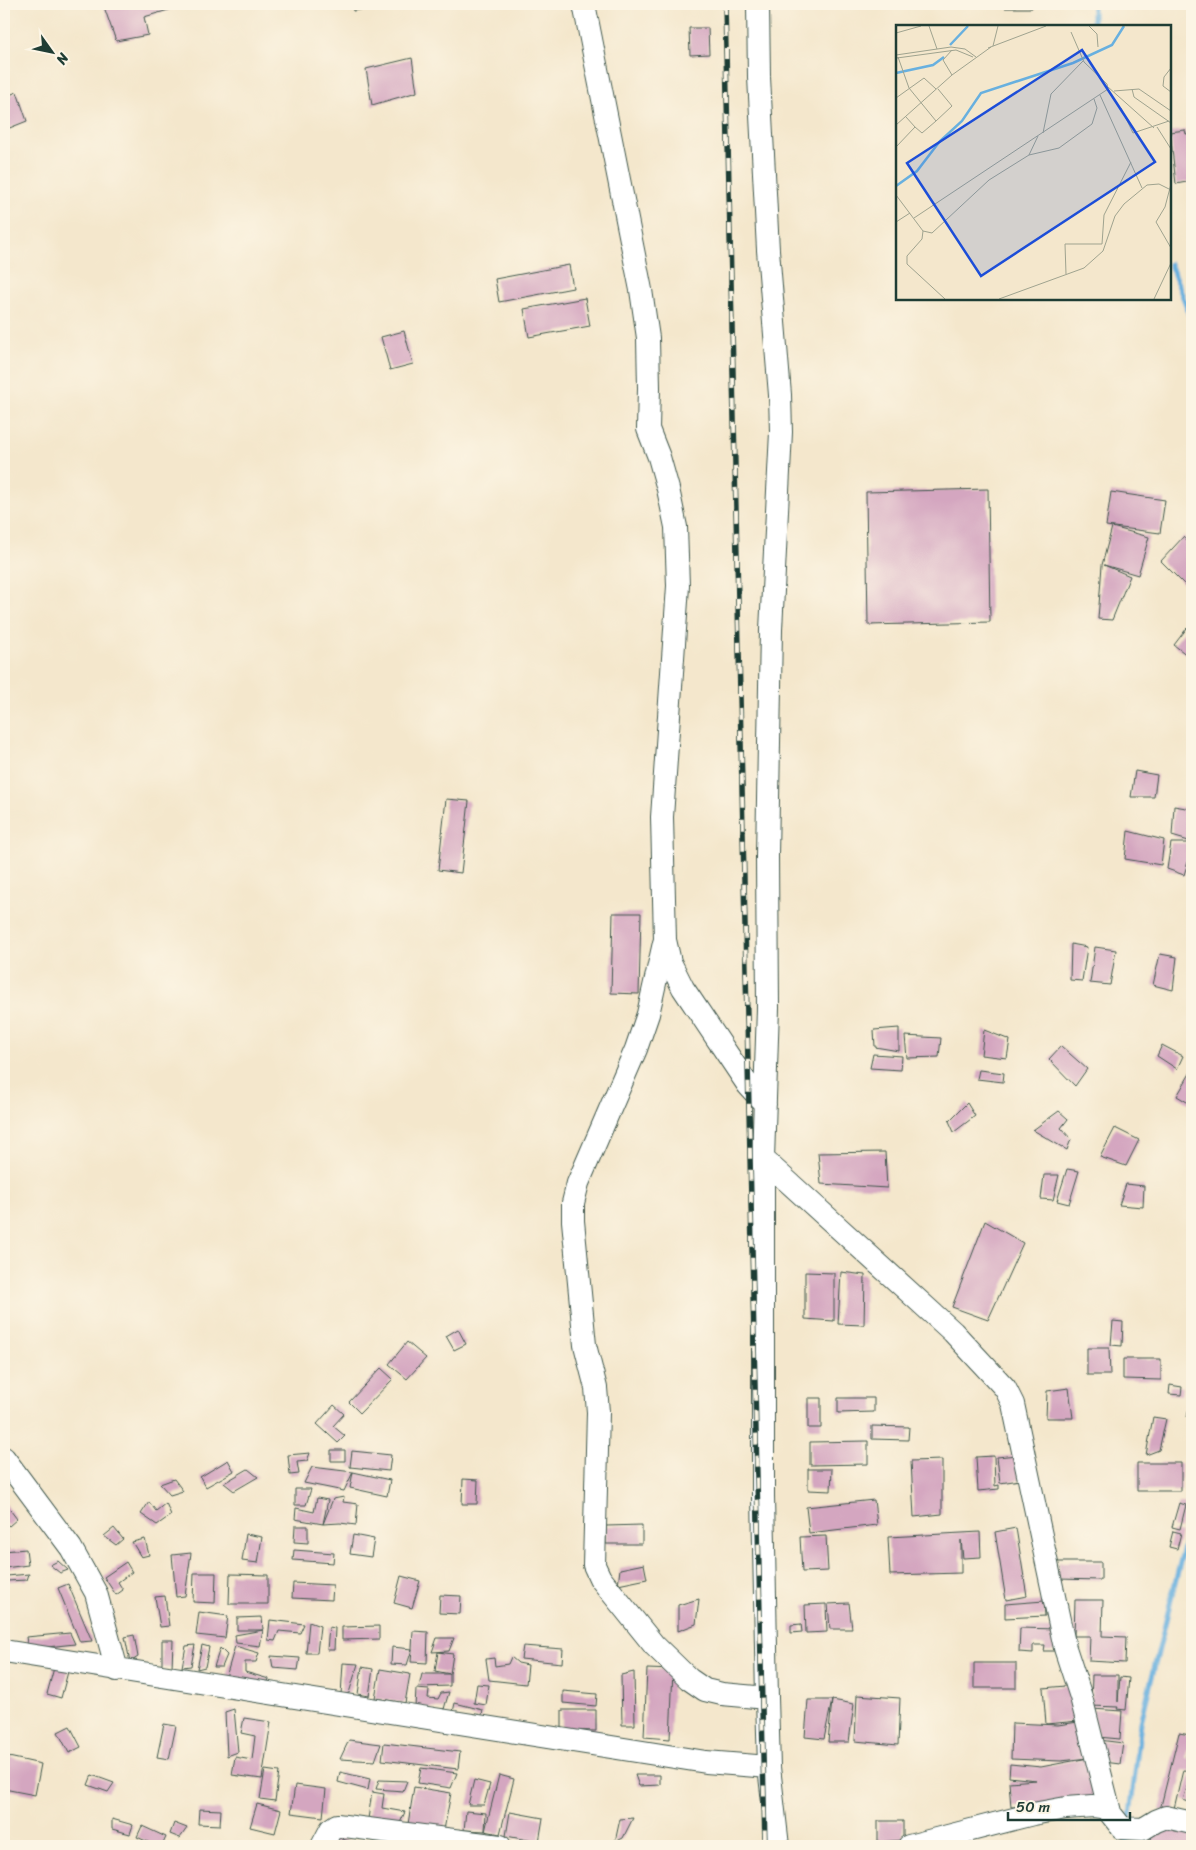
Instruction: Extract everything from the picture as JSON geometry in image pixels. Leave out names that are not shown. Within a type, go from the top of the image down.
[{"type":"street","points":[[584,4],[641,290],[648,338],[648,429],[659,456],[676,527],[678,586],[662,817],[665,940],[670,962],[683,988],[748,1085],[765,1104]]},
{"type":"street","points":[[758,4],[759,77],[768,250],[780,395],[781,432],[770,630],[767,856],[768,1008],[763,1159],[763,1496],[767,1698],[769,1767],[778,1846]]},
{"type":"street","points":[[665,940],[648,1014],[636,1048],[578,1183],[573,1203],[573,1221],[585,1345],[593,1369],[597,1396],[594,1565],[600,1578],[654,1645],[689,1679],[705,1690],[722,1694],[767,1698]]},
{"type":"street","points":[[763,1159],[953,1332],[1005,1388],[1014,1404],[1065,1648],[1125,1823]]},
{"type":"street","points":[[4,1458],[71,1548],[96,1593],[117,1670]]},
{"type":"street","points":[[4,1651],[706,1762],[769,1767]]},
{"type":"street","points":[[909,1846],[1033,1814],[1066,1808],[1093,1806],[1106,1808],[1125,1823],[1156,1821],[1166,1817],[1192,1823]]},
{"type":"street","points":[[322,1846],[331,1829],[337,1825],[500,1846]]},
{"type":"building","points":[[103,4],[170,4],[172,9],[144,17],[148,35],[116,41]]},
{"type":"building","points":[[352,4],[378,4],[378,7],[353,11]]},
{"type":"building","points":[[821,4],[848,4],[848,7],[821,7]]},
{"type":"building","points":[[880,4],[906,4],[906,7],[880,7]]},
{"type":"building","points":[[910,4],[935,4],[935,8],[910,8]]},
{"type":"building","points":[[939,4],[968,4],[968,7],[939,7]]},
{"type":"building","points":[[1005,4],[1032,4],[1032,8],[1005,8]]},
{"type":"building","points":[[689,28],[708,28],[709,54],[690,55]]},
{"type":"building","points":[[412,58],[417,92],[372,105],[366,69]]},
{"type":"building","points":[[17,92],[27,121],[7,129],[4,120],[4,97]]},
{"type":"building","points":[[1185,130],[1186,134],[1192,133],[1192,181],[1176,184],[1171,132]]},
{"type":"building","points":[[569,265],[573,288],[499,302],[495,279]]},
{"type":"building","points":[[585,298],[590,326],[529,337],[524,309]]},
{"type":"building","points":[[404,331],[413,364],[390,370],[381,337]]},
{"type":"building","points":[[988,489],[990,622],[868,625],[866,492]]},
{"type":"building","points":[[1111,492],[1165,500],[1160,533],[1106,526]]},
{"type":"building","points":[[1112,527],[1149,537],[1138,575],[1104,565],[1130,576],[1112,620],[1098,619],[1102,565]]},
{"type":"building","points":[[1184,536],[1192,549],[1192,579],[1186,586],[1161,561]]},
{"type":"building","points":[[1187,628],[1192,633],[1192,659],[1174,645]]},
{"type":"building","points":[[1135,771],[1157,775],[1154,797],[1131,797]]},
{"type":"building","points":[[446,799],[469,801],[461,873],[438,870]]},
{"type":"building","points":[[1174,806],[1192,809],[1192,842],[1172,836]]},
{"type":"building","points":[[1128,831],[1164,840],[1161,865],[1125,859]]},
{"type":"building","points":[[1171,843],[1192,843],[1184,875],[1167,869]]},
{"type":"building","points":[[613,913],[641,913],[639,994],[611,993]]},
{"type":"building","points":[[1071,944],[1087,947],[1082,981],[1070,980]]},
{"type":"building","points":[[1095,947],[1116,950],[1110,985],[1090,983]]},
{"type":"building","points":[[1160,954],[1177,957],[1173,990],[1153,985]]},
{"type":"building","points":[[899,1028],[899,1051],[875,1047],[874,1030]]},
{"type":"building","points":[[984,1030],[1010,1040],[1007,1058],[981,1055]]},
{"type":"building","points":[[905,1036],[941,1038],[939,1057],[907,1058]]},
{"type":"building","points":[[1162,1045],[1183,1056],[1177,1069],[1157,1056]]},
{"type":"building","points":[[1061,1046],[1087,1069],[1075,1086],[1049,1059]]},
{"type":"building","points":[[873,1054],[902,1056],[901,1070],[870,1068]]},
{"type":"building","points":[[979,1070],[1004,1073],[1003,1082],[977,1079]]},
{"type":"building","points":[[1192,1070],[1192,1105],[1177,1096]]},
{"type":"building","points":[[967,1103],[975,1116],[954,1132],[949,1121]]},
{"type":"building","points":[[1059,1111],[1068,1119],[1061,1128],[1071,1139],[1067,1150],[1033,1130]]},
{"type":"building","points":[[1115,1128],[1139,1140],[1126,1166],[1100,1157]]},
{"type":"building","points":[[885,1152],[887,1188],[821,1184],[818,1153]]},
{"type":"building","points":[[1067,1169],[1079,1171],[1069,1204],[1057,1201]]},
{"type":"building","points":[[1044,1175],[1059,1175],[1053,1200],[1041,1199]]},
{"type":"building","points":[[1126,1184],[1144,1186],[1143,1207],[1119,1205]]},
{"type":"building","points":[[985,1221],[1023,1243],[988,1320],[952,1307]]},
{"type":"building","points":[[805,1272],[834,1273],[834,1321],[805,1319]]},
{"type":"building","points":[[841,1272],[865,1275],[864,1325],[838,1324]]},
{"type":"building","points":[[1113,1321],[1123,1322],[1122,1346],[1111,1345]]},
{"type":"building","points":[[458,1329],[466,1344],[454,1350],[446,1336]]},
{"type":"building","points":[[407,1342],[426,1358],[407,1379],[389,1364]]},
{"type":"building","points":[[1087,1348],[1109,1348],[1110,1375],[1087,1375]]},
{"type":"building","points":[[1123,1359],[1161,1359],[1161,1380],[1123,1379]]},
{"type":"building","points":[[381,1368],[393,1379],[360,1413],[349,1402]]},
{"type":"building","points":[[1170,1385],[1182,1387],[1181,1395],[1169,1394]]},
{"type":"building","points":[[1069,1388],[1073,1418],[1046,1418],[1047,1391]]},
{"type":"building","points":[[1192,1396],[1192,1419],[1187,1417]]},
{"type":"building","points":[[808,1398],[821,1398],[821,1428],[808,1428]]},
{"type":"building","points":[[838,1398],[874,1398],[874,1412],[838,1413]]},
{"type":"building","points":[[334,1405],[344,1414],[333,1426],[345,1436],[338,1443],[317,1424]]},
{"type":"building","points":[[1153,1417],[1166,1419],[1159,1450],[1146,1455]]},
{"type":"building","points":[[872,1426],[909,1427],[908,1440],[872,1439]]},
{"type":"building","points":[[868,1441],[868,1464],[810,1465],[810,1442]]},
{"type":"building","points":[[331,1450],[345,1450],[345,1461],[331,1461]]},
{"type":"building","points":[[352,1451],[391,1455],[389,1471],[350,1467]]},
{"type":"building","points":[[310,1453],[307,1461],[297,1462],[299,1474],[290,1475],[288,1455]]},
{"type":"building","points":[[1017,1455],[1020,1480],[1000,1483],[997,1457]]},
{"type":"building","points":[[994,1456],[995,1486],[999,1485],[999,1489],[978,1491],[976,1457]]},
{"type":"building","points":[[228,1460],[234,1471],[206,1487],[200,1477]]},
{"type":"building","points":[[942,1460],[942,1514],[914,1517],[911,1461]]},
{"type":"building","points":[[1137,1463],[1181,1463],[1181,1491],[1137,1491]]},
{"type":"building","points":[[312,1467],[353,1472],[344,1491],[304,1483]]},
{"type":"building","points":[[248,1469],[258,1477],[234,1491],[224,1483]]},
{"type":"building","points":[[808,1469],[832,1469],[831,1491],[808,1490]]},
{"type":"building","points":[[353,1472],[390,1480],[387,1496],[350,1488]]},
{"type":"building","points":[[174,1479],[183,1491],[170,1495],[160,1484]]},
{"type":"building","points":[[463,1479],[478,1480],[477,1504],[462,1504]]},
{"type":"building","points":[[295,1489],[311,1489],[306,1505],[295,1505]]},
{"type":"building","points":[[344,1497],[343,1502],[358,1504],[356,1525],[340,1523],[323,1524],[333,1499]]},
{"type":"building","points":[[317,1498],[328,1500],[323,1524],[295,1519],[296,1508],[314,1512]]},
{"type":"building","points":[[874,1500],[877,1525],[809,1533],[806,1507]]},
{"type":"building","points":[[4,1502],[17,1519],[9,1526],[4,1522]]},
{"type":"building","points":[[149,1502],[156,1511],[166,1503],[171,1515],[157,1525],[141,1514]]},
{"type":"building","points":[[1179,1503],[1186,1505],[1180,1529],[1172,1527]]},
{"type":"building","points":[[642,1525],[642,1544],[606,1544],[606,1526]]},
{"type":"building","points":[[295,1526],[308,1526],[308,1543],[294,1542]]},
{"type":"building","points":[[5,1527],[8,1547],[4,1547]]},
{"type":"building","points":[[114,1528],[123,1539],[116,1545],[104,1536]]},
{"type":"building","points":[[1016,1528],[1027,1596],[1006,1600],[995,1532]]},
{"type":"building","points":[[1173,1531],[1181,1533],[1177,1549],[1169,1547]]},
{"type":"building","points":[[980,1532],[981,1557],[963,1558],[961,1540],[961,1573],[890,1575],[888,1537]]},
{"type":"building","points":[[246,1534],[262,1537],[258,1563],[242,1561]]},
{"type":"building","points":[[353,1535],[374,1539],[371,1557],[350,1554]]},
{"type":"building","points":[[826,1536],[828,1571],[802,1572],[800,1537]]},
{"type":"building","points":[[145,1539],[149,1555],[141,1557],[132,1542]]},
{"type":"building","points":[[26,1549],[28,1565],[4,1568],[4,1551]]},
{"type":"building","points":[[294,1550],[334,1553],[333,1563],[293,1560]]},
{"type":"building","points":[[191,1553],[185,1596],[176,1597],[172,1555]]},
{"type":"building","points":[[58,1561],[68,1570],[60,1573],[50,1565]]},
{"type":"building","points":[[126,1562],[132,1572],[118,1582],[123,1590],[116,1595],[104,1577]]},
{"type":"building","points":[[1058,1562],[1101,1562],[1101,1580],[1058,1579]]},
{"type":"building","points":[[644,1564],[647,1579],[618,1585],[620,1569]]},
{"type":"building","points":[[194,1573],[216,1573],[215,1603],[193,1602]]},
{"type":"building","points":[[29,1574],[27,1580],[7,1581],[7,1576]]},
{"type":"building","points":[[230,1574],[268,1575],[268,1604],[229,1604]]},
{"type":"building","points":[[401,1576],[420,1581],[412,1608],[394,1603]]},
{"type":"building","points":[[293,1583],[333,1585],[332,1600],[292,1598]]},
{"type":"building","points":[[68,1584],[92,1641],[80,1642],[58,1588]]},
{"type":"building","points":[[440,1595],[461,1596],[460,1614],[439,1613]]},
{"type":"building","points":[[165,1596],[169,1626],[160,1627],[155,1597]]},
{"type":"building","points":[[699,1599],[696,1624],[678,1631],[678,1605]]},
{"type":"building","points":[[1075,1600],[1103,1600],[1102,1636],[1126,1637],[1125,1663],[1089,1661],[1090,1636],[1074,1636]]},
{"type":"building","points":[[1044,1601],[1045,1616],[1005,1618],[1005,1604]]},
{"type":"building","points":[[849,1603],[852,1629],[830,1629],[828,1604]]},
{"type":"building","points":[[826,1604],[827,1632],[806,1633],[805,1605]]},
{"type":"building","points":[[199,1612],[228,1616],[225,1638],[196,1635]]},
{"type":"building","points":[[262,1617],[263,1630],[237,1630],[237,1618]]},
{"type":"building","points":[[270,1620],[304,1624],[300,1633],[279,1631],[275,1641],[268,1640]]},
{"type":"building","points":[[309,1622],[320,1626],[317,1653],[306,1653]]},
{"type":"building","points":[[801,1624],[802,1632],[791,1633],[791,1625]]},
{"type":"building","points":[[379,1626],[379,1639],[342,1640],[342,1627]]},
{"type":"building","points":[[329,1627],[335,1628],[334,1650],[327,1650]]},
{"type":"building","points":[[1020,1628],[1056,1629],[1055,1651],[1044,1651],[1045,1645],[1033,1645],[1033,1653],[1019,1652]]},
{"type":"building","points":[[263,1630],[260,1646],[236,1643],[235,1635]]},
{"type":"building","points":[[413,1631],[428,1632],[427,1663],[411,1662]]},
{"type":"building","points":[[70,1633],[75,1644],[28,1649],[26,1637]]},
{"type":"building","points":[[134,1635],[138,1657],[130,1662],[125,1637]]},
{"type":"building","points":[[437,1638],[454,1638],[449,1651],[432,1652]]},
{"type":"building","points":[[162,1640],[173,1640],[172,1668],[162,1667]]},
{"type":"building","points":[[195,1645],[191,1666],[182,1667],[186,1646]]},
{"type":"building","points":[[202,1645],[209,1647],[205,1667],[197,1669]]},
{"type":"building","points":[[235,1646],[259,1653],[256,1662],[245,1662],[245,1672],[269,1679],[266,1689],[226,1677]]},
{"type":"building","points":[[523,1646],[563,1649],[562,1663],[521,1659]]},
{"type":"building","points":[[392,1647],[412,1649],[407,1665],[391,1664]]},
{"type":"building","points":[[220,1648],[227,1655],[222,1667],[214,1667]]},
{"type":"building","points":[[438,1652],[453,1654],[450,1674],[435,1671]]},
{"type":"building","points":[[271,1656],[300,1658],[298,1670],[273,1668]]},
{"type":"building","points":[[511,1657],[518,1663],[528,1665],[526,1684],[489,1680],[486,1659],[494,1658],[495,1666],[508,1664]]},
{"type":"building","points":[[343,1663],[358,1664],[349,1693],[341,1695]]},
{"type":"building","points":[[974,1663],[1016,1663],[1016,1688],[974,1688]]},
{"type":"building","points":[[55,1664],[69,1668],[61,1698],[47,1694]]},
{"type":"building","points":[[362,1667],[373,1669],[369,1696],[358,1694]]},
{"type":"building","points":[[380,1669],[410,1674],[405,1703],[375,1698]]},
{"type":"building","points":[[647,1669],[673,1670],[670,1739],[644,1737]]},
{"type":"building","points":[[634,1672],[635,1725],[622,1725],[621,1675]]},
{"type":"building","points":[[422,1674],[450,1674],[450,1686],[419,1687]]},
{"type":"building","points":[[1092,1675],[1118,1675],[1118,1702],[1120,1677],[1129,1678],[1126,1710],[1117,1709],[1118,1707],[1091,1706]]},
{"type":"building","points":[[477,1684],[489,1685],[486,1705],[474,1703]]},
{"type":"building","points":[[1076,1685],[1079,1721],[1046,1724],[1043,1688]]},
{"type":"building","points":[[416,1689],[429,1690],[428,1698],[438,1699],[441,1693],[449,1692],[444,1709],[415,1707]]},
{"type":"building","points":[[563,1691],[597,1694],[596,1706],[563,1703]]},
{"type":"building","points":[[857,1695],[900,1698],[898,1745],[855,1741]]},
{"type":"building","points":[[808,1700],[832,1700],[824,1739],[805,1737]]},
{"type":"building","points":[[832,1700],[854,1704],[849,1742],[828,1742]]},
{"type":"building","points":[[455,1703],[483,1710],[481,1719],[453,1712]]},
{"type":"building","points":[[234,1709],[238,1752],[227,1756],[225,1712]]},
{"type":"building","points":[[1092,1709],[1122,1711],[1120,1739],[1098,1737]]},
{"type":"building","points":[[562,1710],[596,1710],[596,1731],[562,1730]]},
{"type":"building","points":[[244,1718],[271,1722],[262,1779],[232,1775],[235,1757],[252,1760],[255,1736],[241,1733]]},
{"type":"building","points":[[1085,1721],[1098,1797],[1048,1805],[1011,1807],[1009,1782],[1036,1780],[1009,1777],[1010,1764],[1041,1767],[1088,1758],[1061,1761],[1011,1759],[1012,1723],[1058,1725]]},
{"type":"building","points":[[164,1724],[176,1726],[169,1759],[157,1757]]},
{"type":"building","points":[[70,1726],[81,1747],[69,1753],[58,1732]]},
{"type":"building","points":[[1192,1730],[1192,1751],[1187,1749],[1186,1758],[1192,1759],[1192,1771],[1183,1770],[1173,1813],[1160,1810],[1179,1733],[1190,1735]]},
{"type":"building","points":[[349,1740],[381,1744],[375,1761],[340,1759]]},
{"type":"building","points":[[1099,1740],[1123,1743],[1120,1764],[1104,1762]]},
{"type":"building","points":[[384,1743],[460,1752],[458,1769],[382,1760]]},
{"type":"building","points":[[4,1756],[41,1764],[35,1795],[4,1789]]},
{"type":"building","points":[[421,1768],[457,1773],[451,1788],[418,1783]]},
{"type":"building","points":[[265,1770],[279,1772],[275,1801],[260,1799]]},
{"type":"building","points":[[1192,1771],[1192,1803],[1183,1800]]},
{"type":"building","points":[[340,1772],[370,1779],[368,1790],[338,1782]]},
{"type":"building","points":[[92,1775],[114,1783],[108,1792],[88,1785]]},
{"type":"building","points":[[499,1775],[514,1779],[500,1834],[485,1831]]},
{"type":"building","points":[[635,1775],[660,1775],[660,1785],[639,1786]]},
{"type":"building","points":[[379,1780],[407,1781],[403,1791],[376,1789]]},
{"type":"building","points":[[474,1780],[490,1784],[484,1805],[468,1805]]},
{"type":"building","points":[[295,1785],[326,1789],[323,1817],[291,1813]]},
{"type":"building","points":[[414,1787],[451,1793],[444,1830],[408,1824]]},
{"type":"building","points":[[372,1792],[384,1794],[382,1808],[405,1812],[399,1825],[368,1819]]},
{"type":"building","points":[[257,1804],[281,1810],[275,1833],[250,1827]]},
{"type":"building","points":[[199,1809],[221,1810],[220,1825],[198,1824]]},
{"type":"building","points":[[466,1811],[486,1813],[485,1831],[464,1830]]},
{"type":"building","points":[[510,1812],[543,1818],[539,1842],[506,1836]]},
{"type":"building","points":[[633,1818],[623,1838],[615,1842],[620,1819]]},
{"type":"building","points":[[112,1819],[133,1825],[130,1834],[112,1829]]},
{"type":"building","points":[[878,1821],[903,1821],[903,1840],[878,1842]]},
{"type":"building","points":[[1155,1821],[1192,1830],[1192,1846],[1158,1846],[1150,1844]]},
{"type":"building","points":[[174,1823],[187,1828],[180,1838],[170,1834]]},
{"type":"building","points":[[142,1826],[166,1837],[162,1846],[157,1846],[137,1837]]},
{"type":"building","points":[[333,1836],[358,1844],[357,1846],[330,1846]]},
{"type":"waterway","points":[[1093,4],[1093,25]]},
{"type":"waterway","points":[[1171,267],[1192,320]]},
{"type":"waterway","points":[[1129,1824],[1141,1722],[1192,1514]]},
{"type":"waterway","points":[[1126,1846],[1128,1835]]},
{"type":"railway","points":[[725,4],[765,1846]]}]
